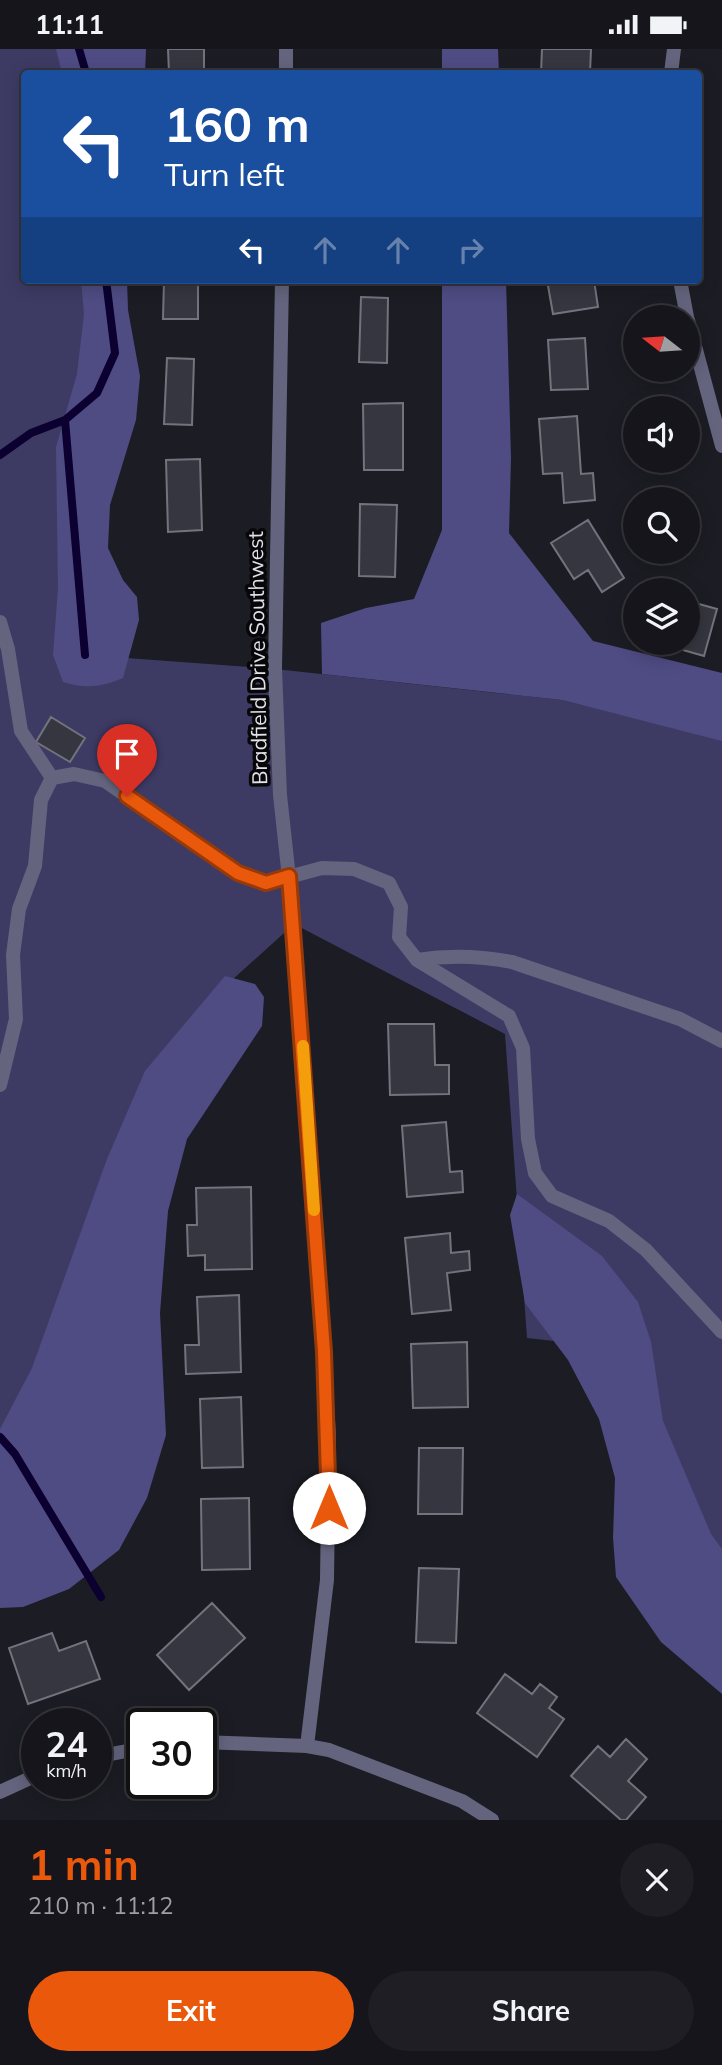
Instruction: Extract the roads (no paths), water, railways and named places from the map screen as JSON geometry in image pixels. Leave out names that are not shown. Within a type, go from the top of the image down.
[{"type":"street","points":[[286,49],[286,70]]},
{"type":"street","points":[[671,70],[674,49]]},
{"type":"street","name":"Bradfield Drive Southwest","points":[[282,284],[275,669],[280,795],[289,876],[329,1435],[327,1580],[307,1746]]},
{"type":"street","points":[[681,284],[684,305]]},
{"type":"street","points":[[700,366],[722,446]]},
{"type":"street","points":[[0,622],[8,649],[21,731],[52,778]]},
{"type":"street","points":[[52,778],[74,773],[105,781],[238,873],[266,883],[322,868],[354,869],[389,883],[401,907],[399,937],[417,960],[509,1016],[523,1048],[528,1139],[535,1173],[552,1196],[609,1221],[646,1250],[722,1332]]},
{"type":"street","points":[[0,1085],[16,1019],[13,955],[19,909],[34,866],[41,800],[52,778]]},
{"type":"street","points":[[417,960],[443,956],[488,957],[512,962],[680,1019],[722,1041]]},
{"type":"street","points":[[217,1743],[307,1746],[370,1763],[462,1801],[492,1820]]},
{"type":"street","points":[[0,1792],[21,1782]]},
{"type":"waterway","points":[[79,49],[85,70]]},
{"type":"waterway","points":[[65,420],[97,393],[115,353],[106,284]]},
{"type":"waterway","points":[[0,455],[31,433],[65,420],[85,655]]},
{"type":"waterway","points":[[0,1437],[15,1454],[101,1597]]}]
